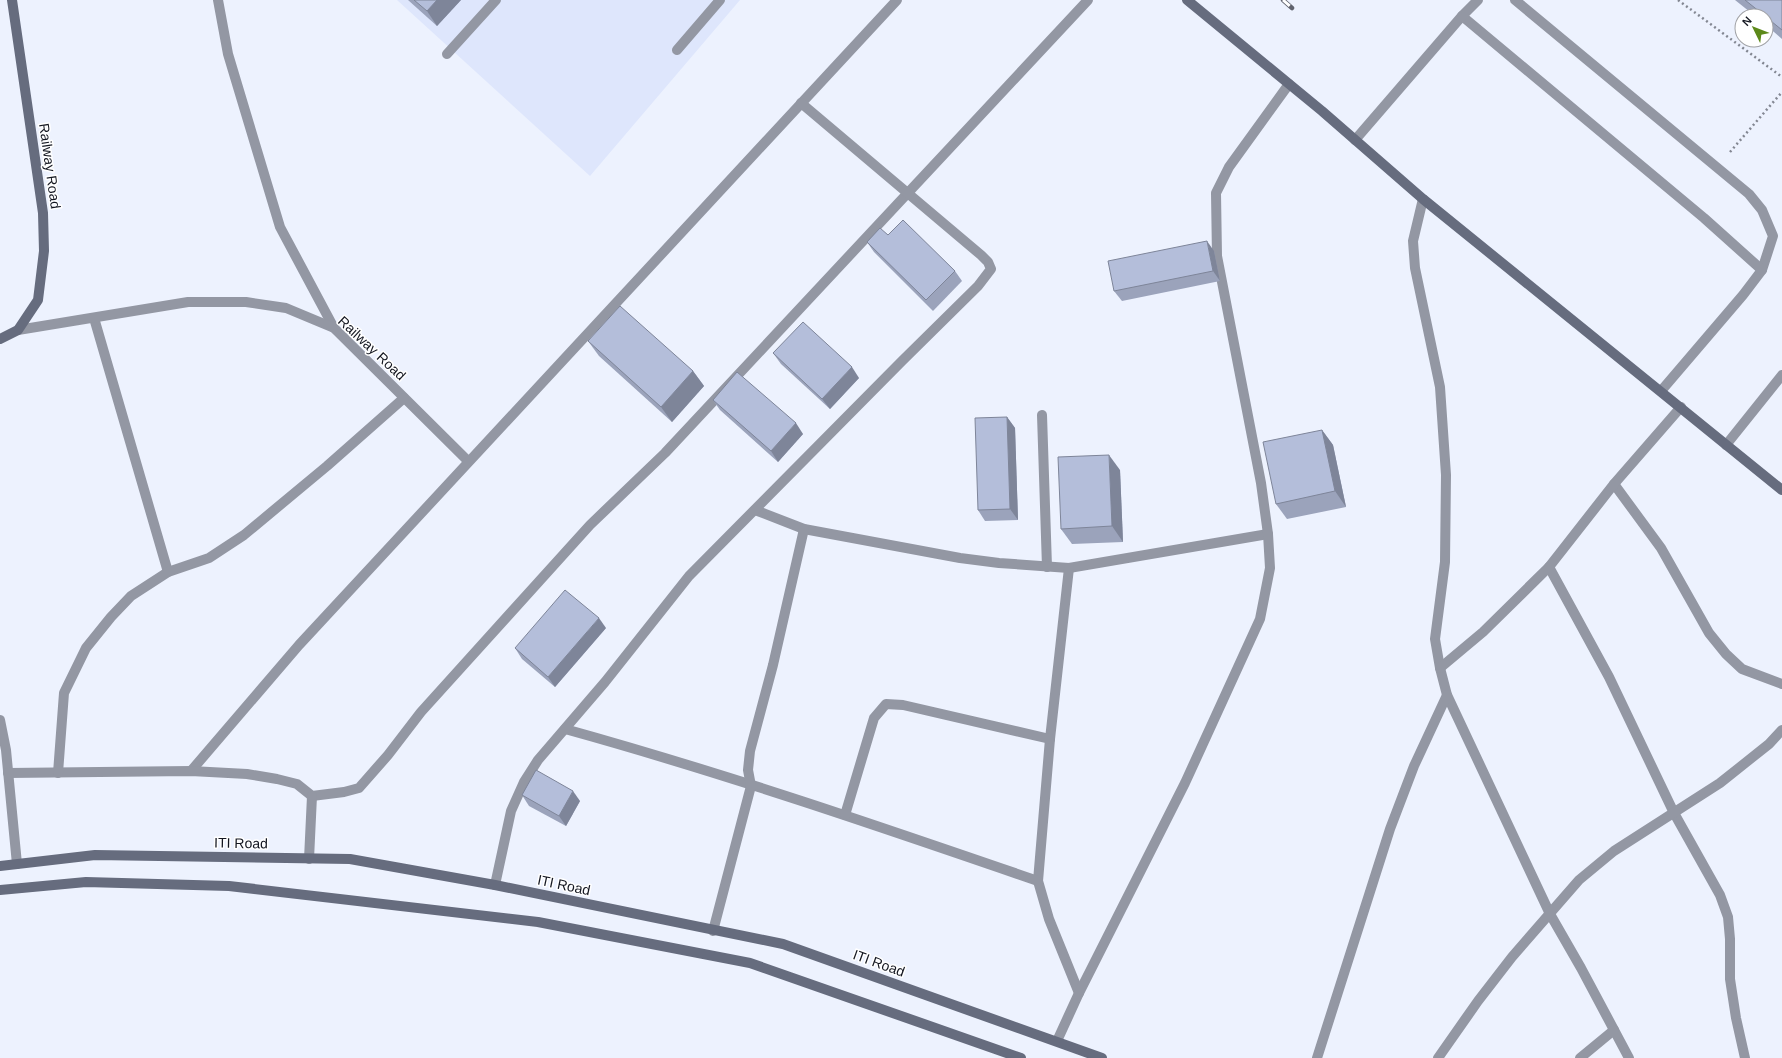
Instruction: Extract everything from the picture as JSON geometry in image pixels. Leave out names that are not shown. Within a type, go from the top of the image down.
[{"type":"street","name":"Railway Road","points":[[12,0],[43,213],[44,251],[38,300],[18,330]]},
{"type":"street","points":[[218,0],[228,54],[280,227],[334,328]]},
{"type":"street","points":[[447,54],[496,0]]},
{"type":"street","points":[[677,50],[720,0]]},
{"type":"street","points":[[191,771],[299,646],[468,461],[897,0]]},
{"type":"street","points":[[8,773],[191,771],[247,774],[296,784],[312,796],[344,792],[359,788],[388,755],[421,712],[590,525],[665,453],[1088,0]]},
{"type":"street","points":[[1188,0],[1423,199],[1782,490]]},
{"type":"street","points":[[1355,140],[1462,16],[1478,0]]},
{"type":"street","points":[[1515,0],[1718,166],[1749,194],[1762,210],[1773,236],[1762,270],[1743,295],[1661,391]]},
{"type":"street","points":[[1462,16],[1704,218],[1762,270]]},
{"type":"street","points":[[1057,1041],[1079,993],[1185,783],[1260,619],[1270,568],[1268,534],[1260,476],[1217,256],[1216,193],[1229,167],[1289,84]]},
{"type":"street","points":[[495,885],[511,811],[524,782],[538,760],[604,682],[689,576],[978,286],[991,269],[988,262],[984,258],[801,103]]},
{"type":"street","points":[[1423,199],[1414,241],[1415,268],[1440,387],[1446,475],[1445,562],[1435,639],[1440,668],[1447,695],[1550,914],[1629,1058]]},
{"type":"street","name":"Railway Road","points":[[0,339],[18,330],[188,302],[246,302],[286,308],[334,328],[468,461]]},
{"type":"street","points":[[94,318],[168,572]]},
{"type":"street","points":[[1726,444],[1782,375]]},
{"type":"street","points":[[58,772],[64,693],[86,648],[111,617],[131,596],[168,572],[209,558],[244,535],[327,466],[404,398]]},
{"type":"street","points":[[1440,668],[1483,632],[1549,567],[1614,484],[1681,407]]},
{"type":"street","points":[[1042,414],[1047,567]]},
{"type":"street","points":[[1614,484],[1661,548],[1709,632],[1726,654],[1742,669],[1782,684]]},
{"type":"street","points":[[755,510],[804,530],[960,558],[1047,567],[1069,568],[1268,534]]},
{"type":"street","points":[[713,930],[751,786],[748,770],[750,751],[773,665],[804,530]]},
{"type":"street","points":[[1549,567],[1610,677],[1674,813],[1720,895],[1728,916],[1730,939],[1730,979],[1736,1018],[1745,1058]]},
{"type":"street","points":[[1069,568],[1050,740],[1038,881],[1049,918],[1079,993]]},
{"type":"street","points":[[1317,1058],[1390,829],[1414,766],[1447,695]]},
{"type":"street","points":[[845,815],[874,718],[886,704],[903,705],[1050,740]]},
{"type":"street","points":[[0,720],[8,773],[17,864]]},
{"type":"street","points":[[564,729],[657,754],[751,786],[845,815],[1038,881]]},
{"type":"street","points":[[1438,1058],[1478,1000],[1512,957],[1579,880],[1614,851],[1720,783],[1769,744],[1782,730]]},
{"type":"street","points":[[309,859],[312,796]]},
{"type":"street","name":"ITI Road","points":[[0,866],[95,855],[350,859],[495,885],[783,944],[1102,1058]]},
{"type":"street","points":[[0,890],[86,882],[229,886],[538,922],[750,963],[1021,1058]]},
{"type":"street","points":[[1580,1058],[1614,1030]]},
{"type":"path","points":[[1678,0],[1782,77]]},
{"type":"path","points":[[1718,166],[1782,92]]},
{"type":"shaded area","points":[[397,0],[740,0],[590,176]]},
{"type":"building","points":[[414,0],[437,0],[427,11]]},
{"type":"building","points":[[1745,0],[1782,0],[1782,30],[1774,24],[1774,8],[1755,8]]},
{"type":"building","points":[[903,220],[955,271],[926,300],[867,242],[880,228],[888,235]]},
{"type":"building","points":[[1207,241],[1213,271],[1114,291],[1108,261]]},
{"type":"building","points":[[620,306],[693,371],[661,407],[588,341]]},
{"type":"building","points":[[803,322],[852,367],[822,399],[773,353]]},
{"type":"building","points":[[737,372],[796,423],[771,451],[713,400]]},
{"type":"building","points":[[1007,417],[1010,509],[978,510],[975,418]]},
{"type":"building","points":[[1322,430],[1335,491],[1276,504],[1263,442]]},
{"type":"building","points":[[1109,455],[1112,526],[1061,529],[1058,457]]},
{"type":"building","points":[[565,590],[599,618],[548,677],[515,648]]},
{"type":"building","points":[[536,770],[573,791],[559,816],[522,795]]},
{"type":"railway","points":[[1283,0],[1292,8]]}]
